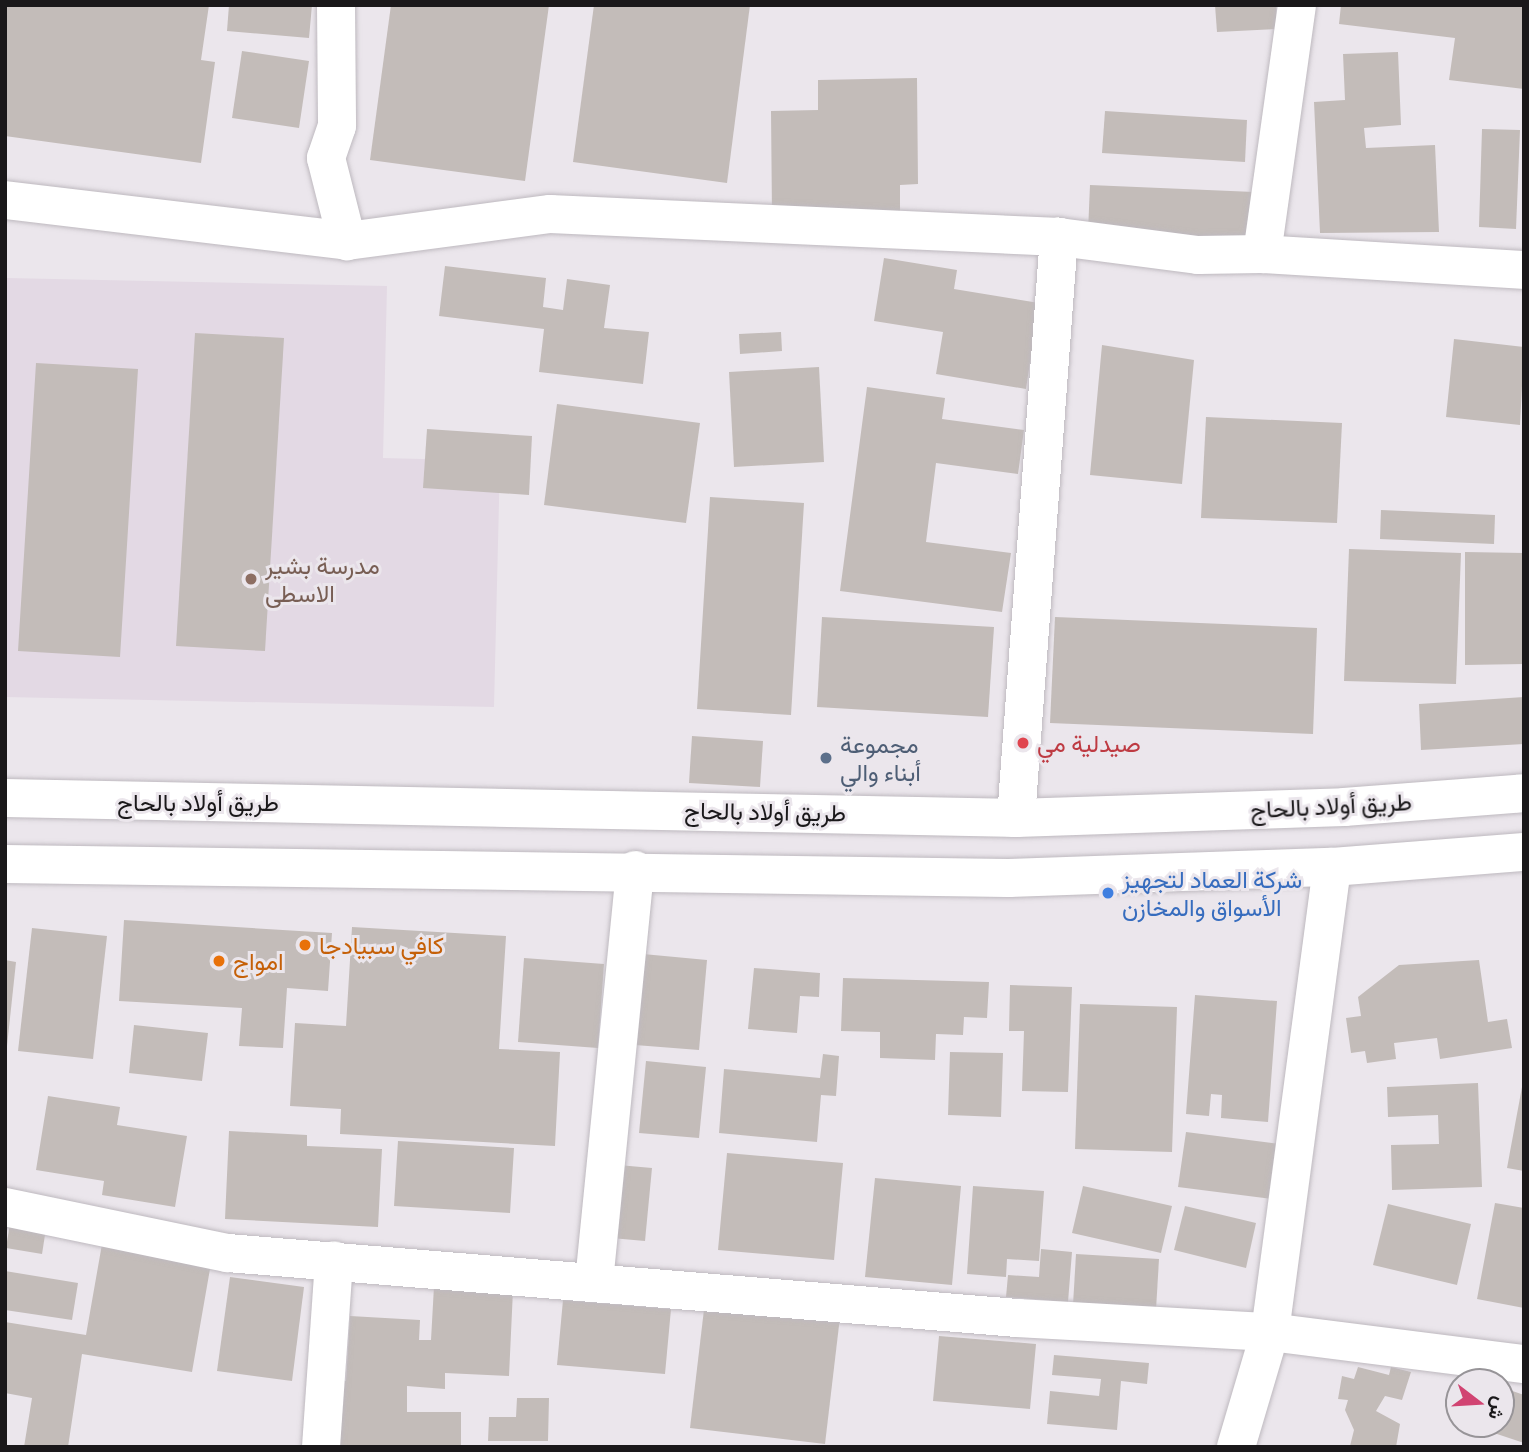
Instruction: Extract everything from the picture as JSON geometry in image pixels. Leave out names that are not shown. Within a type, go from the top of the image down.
[{"type":"street","points":[[336,5],[337,126],[326,158],[347,241]]},
{"type":"street","points":[[1262,254],[1297,5]]},
{"type":"street","points":[[5,200],[347,241],[550,214],[1059,237],[1198,255],[1262,254],[1524,270]]},
{"type":"street","points":[[1016,818],[1059,237]]},
{"type":"street","name":"طريق أولاد بالحاج","points":[[5,798],[1016,818],[1344,807],[1524,793]]},
{"type":"street","points":[[5,864],[635,870],[1009,878],[1332,867],[1524,852]]},
{"type":"street","points":[[1236,1447],[1270,1332],[1332,867]]},
{"type":"street","points":[[594,1282],[635,870]]},
{"type":"street","points":[[5,1207],[228,1252],[1017,1318],[1270,1332],[1524,1364]]},
{"type":"street","points":[[321,1447],[334,1260]]},
{"type":"shaded area","name":"مدرسة بشير الاسطى","points":[[7,278],[387,286],[383,458],[500,461],[494,707],[5,697]]},
{"type":"building","points":[[5,5],[209,5],[201,60],[215,62],[201,163],[5,136]]},
{"type":"building","points":[[229,5],[312,5],[309,38],[227,31]]},
{"type":"building","points":[[391,5],[549,5],[525,181],[370,160]]},
{"type":"building","points":[[594,5],[750,5],[727,183],[573,162]]},
{"type":"building","points":[[1215,5],[1276,5],[1277,29],[1217,32]]},
{"type":"building","points":[[1341,5],[1524,5],[1524,89],[1449,80],[1455,38],[1339,24]]},
{"type":"building","points":[[242,51],[309,61],[299,128],[232,118]]},
{"type":"building","points":[[1398,52],[1401,125],[1364,128],[1366,148],[1435,145],[1439,232],[1320,233],[1314,102],[1345,100],[1343,54]]},
{"type":"building","points":[[917,78],[918,184],[900,185],[900,214],[772,216],[771,111],[818,110],[818,80]]},
{"type":"building","points":[[1105,111],[1247,120],[1245,162],[1102,153]]},
{"type":"building","points":[[1482,129],[1520,130],[1516,229],[1479,227]]},
{"type":"building","points":[[1090,185],[1254,192],[1252,239],[1088,232]]},
{"type":"building","points":[[884,258],[957,270],[954,289],[1039,303],[1026,389],[936,374],[943,332],[874,321]]},
{"type":"building","points":[[445,266],[546,278],[543,307],[563,310],[567,279],[610,285],[604,328],[649,332],[643,384],[539,372],[544,329],[439,316]]},
{"type":"building","points":[[781,332],[782,351],[740,354],[739,334]]},
{"type":"building","points":[[195,333],[284,338],[265,651],[176,646]]},
{"type":"building","points":[[1454,339],[1524,347],[1520,425],[1446,417]]},
{"type":"building","points":[[1102,345],[1194,360],[1182,484],[1090,475]]},
{"type":"building","points":[[36,363],[138,369],[120,657],[18,651]]},
{"type":"building","points":[[819,367],[824,462],[734,467],[729,372]]},
{"type":"building","points":[[867,387],[945,398],[942,419],[1024,430],[1018,474],[936,463],[926,542],[1011,553],[1002,612],[840,591]]},
{"type":"building","points":[[557,404],[700,423],[686,523],[544,505]]},
{"type":"building","points":[[1206,417],[1342,423],[1337,523],[1201,518]]},
{"type":"building","points":[[427,429],[532,436],[529,495],[423,488]]},
{"type":"building","points":[[710,497],[804,503],[791,715],[697,709]]},
{"type":"building","points":[[1381,510],[1495,515],[1494,544],[1380,539]]},
{"type":"building","points":[[1349,549],[1461,553],[1456,684],[1344,681]]},
{"type":"building","points":[[1465,552],[1524,553],[1524,664],[1465,665]]},
{"type":"building","points":[[822,617],[994,627],[988,717],[817,707]]},
{"type":"building","points":[[1055,617],[1317,628],[1313,734],[1050,723]]},
{"type":"building","points":[[1524,697],[1524,744],[1421,750],[1419,704]]},
{"type":"building","points":[[692,736],[763,741],[760,787],[689,783]]},
{"type":"building","points":[[124,920],[332,933],[328,991],[287,988],[283,1048],[239,1046],[242,1008],[119,1001]]},
{"type":"building","points":[[352,927],[506,936],[499,1049],[560,1052],[555,1146],[340,1134],[341,1109],[290,1106],[295,1023],[346,1026]]},
{"type":"building","points":[[32,928],[107,936],[93,1059],[18,1051]]},
{"type":"building","points":[[643,954],[707,960],[699,1050],[635,1045]]},
{"type":"building","points":[[524,958],[604,964],[598,1048],[518,1042]]},
{"type":"building","points":[[5,960],[16,962],[7,1046],[5,1046]]},
{"type":"building","points":[[1479,960],[1488,1022],[1507,1019],[1512,1048],[1440,1059],[1437,1038],[1394,1043],[1396,1059],[1367,1063],[1365,1051],[1351,1053],[1346,1018],[1361,1016],[1358,997],[1399,965]]},
{"type":"building","points":[[754,968],[820,973],[819,997],[800,996],[797,1033],[748,1029]]},
{"type":"building","points":[[843,978],[989,982],[987,1018],[964,1017],[963,1035],[936,1034],[935,1060],[880,1058],[880,1032],[841,1031]]},
{"type":"building","points":[[1010,985],[1072,987],[1068,1092],[1022,1091],[1024,1031],[1009,1031]]},
{"type":"building","points":[[1195,995],[1277,1001],[1268,1122],[1221,1118],[1222,1095],[1211,1094],[1209,1116],[1186,1114]]},
{"type":"building","points":[[1080,1004],[1177,1007],[1172,1152],[1075,1149]]},
{"type":"building","points":[[134,1025],[208,1033],[202,1081],[129,1073]]},
{"type":"building","points":[[950,1052],[1003,1053],[1001,1117],[948,1115]]},
{"type":"building","points":[[823,1054],[839,1056],[836,1096],[821,1095],[817,1142],[719,1133],[724,1069],[820,1078]]},
{"type":"building","points":[[646,1061],[706,1067],[699,1138],[639,1133]]},
{"type":"building","points":[[1478,1083],[1482,1187],[1392,1190],[1391,1145],[1439,1144],[1438,1115],[1388,1117],[1387,1087]]},
{"type":"building","points":[[1524,1087],[1524,1171],[1507,1168]]},
{"type":"building","points":[[48,1096],[120,1107],[117,1125],[187,1136],[175,1207],[102,1195],[104,1181],[36,1170]]},
{"type":"building","points":[[229,1131],[307,1135],[307,1146],[382,1149],[378,1227],[225,1219]]},
{"type":"building","points":[[1186,1132],[1279,1144],[1272,1199],[1178,1187]]},
{"type":"building","points":[[398,1141],[514,1148],[510,1213],[394,1206]]},
{"type":"building","points":[[727,1153],[843,1163],[834,1260],[718,1250]]},
{"type":"building","points":[[607,1164],[652,1168],[645,1241],[600,1237]]},
{"type":"building","points":[[875,1178],[961,1186],[952,1285],[865,1277]]},
{"type":"building","points":[[973,1186],[1044,1191],[1039,1261],[1007,1259],[1006,1277],[967,1274]]},
{"type":"building","points":[[1083,1186],[1172,1206],[1161,1253],[1072,1233]]},
{"type":"building","points":[[1495,1203],[1524,1208],[1524,1308],[1477,1299]]},
{"type":"building","points":[[1388,1204],[1471,1224],[1457,1285],[1373,1265]]},
{"type":"building","points":[[1185,1206],[1256,1223],[1246,1268],[1174,1250]]},
{"type":"building","points":[[12,1211],[48,1216],[42,1254],[6,1248]]},
{"type":"building","points":[[105,1227],[214,1246],[192,1372],[82,1354],[68,1447],[24,1447],[32,1398],[5,1393],[5,1322],[86,1335]]},
{"type":"building","points":[[1041,1249],[1072,1252],[1068,1302],[1006,1297],[1008,1275],[1039,1277]]},
{"type":"building","points":[[1076,1254],[1159,1259],[1156,1310],[1073,1305]]},
{"type":"building","points":[[5,1271],[78,1283],[72,1320],[5,1310]]},
{"type":"building","points":[[230,1277],[304,1287],[292,1381],[217,1371]]},
{"type":"building","points":[[434,1286],[513,1290],[509,1376],[445,1373],[445,1389],[407,1386],[407,1412],[461,1412],[461,1447],[334,1447],[335,1380],[346,1381],[350,1316],[420,1320],[419,1340],[431,1340]]},
{"type":"building","points":[[563,1300],[671,1309],[665,1374],[557,1365]]},
{"type":"building","points":[[705,1301],[840,1317],[825,1444],[690,1428]]},
{"type":"building","points":[[939,1336],[1036,1344],[1030,1409],[933,1401]]},
{"type":"building","points":[[1054,1355],[1149,1363],[1147,1384],[1121,1381],[1117,1430],[1047,1424],[1050,1391],[1099,1396],[1101,1379],[1052,1375]]},
{"type":"building","points":[[1358,1367],[1389,1375],[1391,1367],[1411,1372],[1402,1400],[1385,1396],[1376,1411],[1400,1424],[1396,1447],[1350,1446],[1354,1430],[1345,1410],[1348,1400],[1338,1399],[1342,1376],[1354,1379]]},
{"type":"building","points":[[1515,1392],[1524,1395],[1524,1443],[1509,1438],[1515,1438]]},
{"type":"building","points":[[517,1398],[549,1398],[548,1441],[488,1441],[489,1417],[516,1417]]},
{"type":"place","name":"مدرسة بشير الاسطى","points":[[251,579]]},
{"type":"place","name":"صيدلية مي","points":[[1023,743]]},
{"type":"place","name":"مجموعة أبناء والي","points":[[826,758]]},
{"type":"place","name":"شركة العماد لتجهيز الأسواق والمخازن","points":[[1108,893]]},
{"type":"place","name":"كافي سبيادجا","points":[[305,945]]},
{"type":"place","name":"امواج","points":[[219,961]]}]
